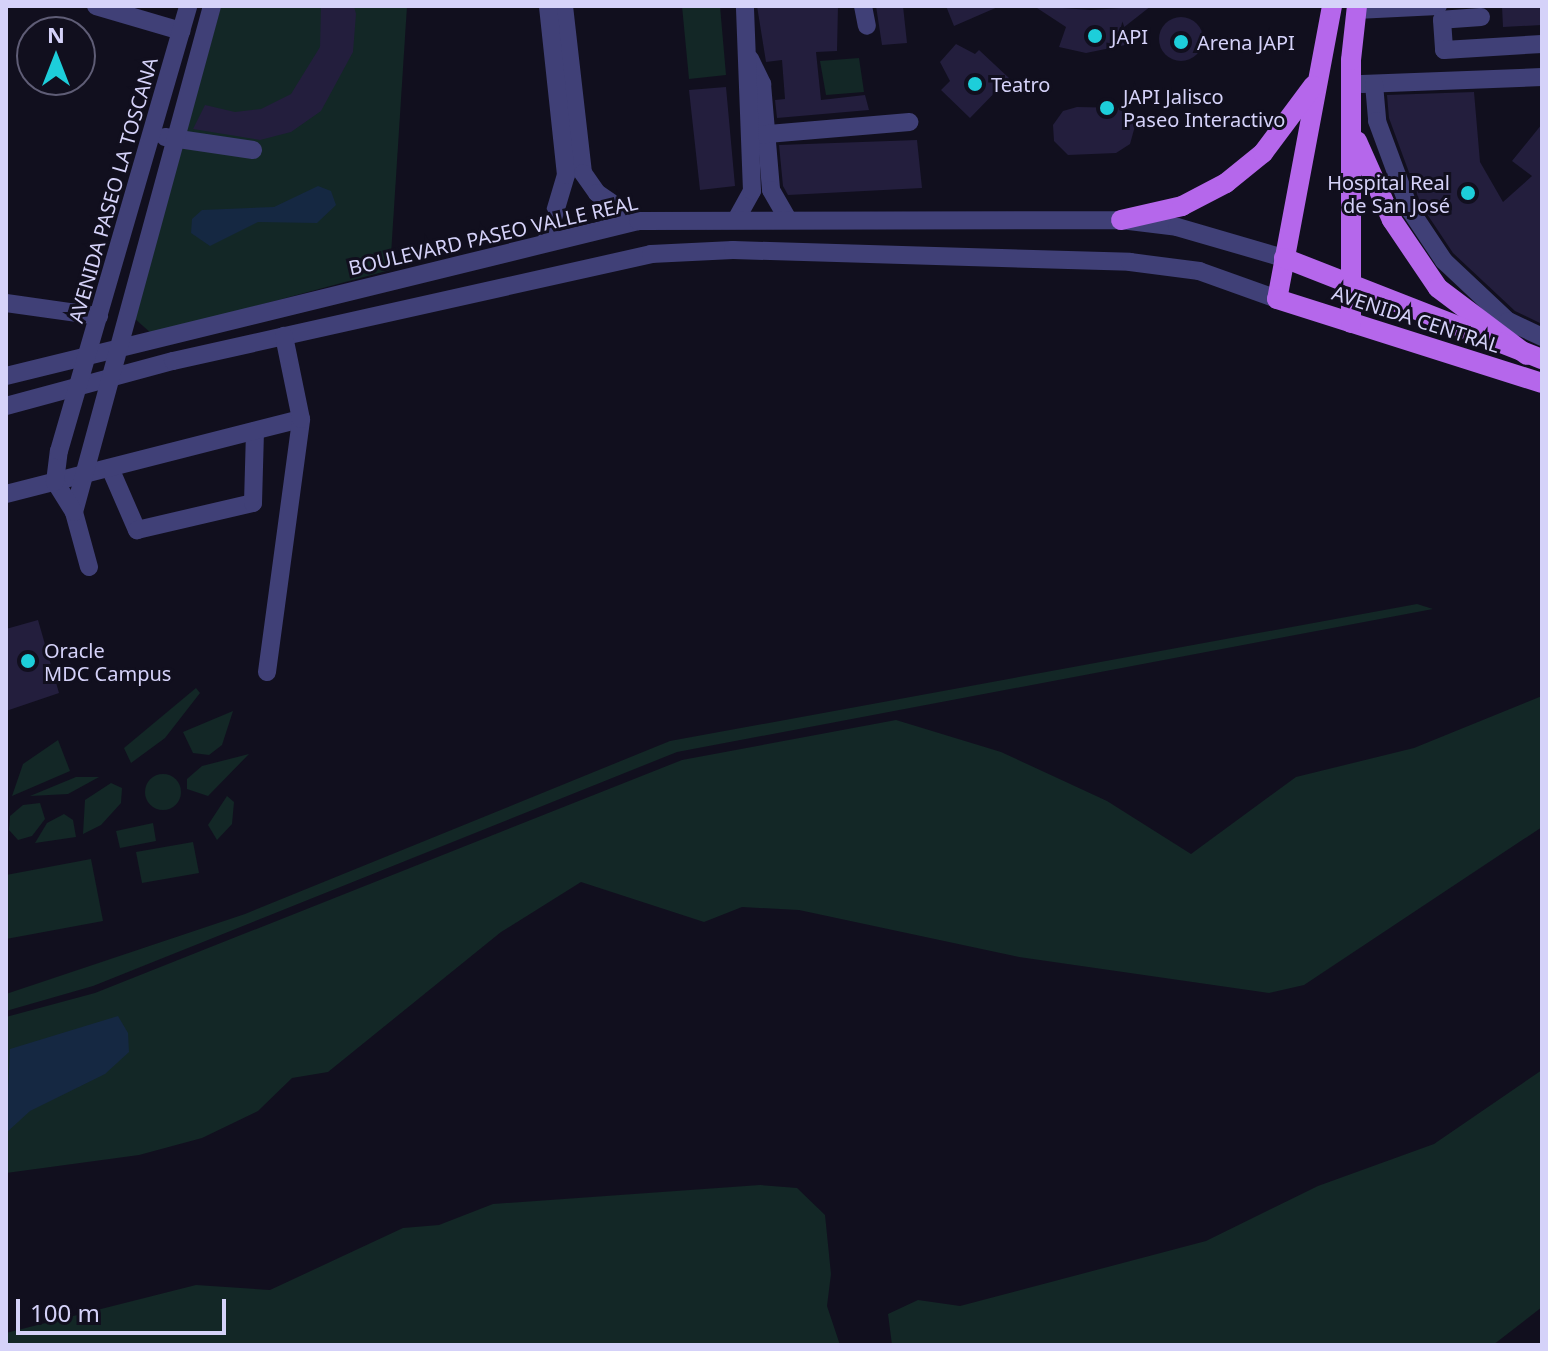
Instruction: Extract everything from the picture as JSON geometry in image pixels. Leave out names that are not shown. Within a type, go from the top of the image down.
[{"type":"main road","points":[[1277,299],[1332,6]]},
{"type":"main road","points":[[1351,323],[1351,84],[1357,8]]},
{"type":"main road","points":[[1121,220],[1182,206],[1226,183],[1263,153],[1319,76]]},
{"type":"main road","points":[[1353,130],[1438,288],[1535,357]]},
{"type":"main road","name":"AVENIDA CENTRAL","points":[[1284,258],[1352,281],[1535,357]]},
{"type":"main road","name":"AVENIDA CENTRAL","points":[[1277,299],[1542,383]]},
{"type":"main road","points":[[1438,352],[1440,341],[1458,334],[1535,357]]},
{"type":"street","points":[[96,6],[181,31]]},
{"type":"street","name":"AVENIDA PASEO LA TOSCANA","points":[[55,482],[87,356],[188,6]]},
{"type":"street","points":[[74,512],[88,473],[212,6]]},
{"type":"street","points":[[546,242],[566,175],[548,6]]},
{"type":"street","points":[[564,6],[583,173],[597,193],[638,221]]},
{"type":"street","points":[[737,218],[752,191],[762,84],[750,59],[745,6]]},
{"type":"street","points":[[863,6],[867,26]]},
{"type":"street","points":[[1357,8],[1436,6]]},
{"type":"street","points":[[1483,47],[1480,12],[1442,20],[1444,50],[1542,44]]},
{"type":"street","points":[[1351,84],[1542,77]]},
{"type":"street","points":[[1374,84],[1377,121],[1401,215],[1444,261],[1508,321],[1542,337]]},
{"type":"street","points":[[163,96],[177,95],[186,102]]},
{"type":"street","points":[[757,135],[909,122]]},
{"type":"street","points":[[152,131],[175,138],[253,150]]},
{"type":"street","points":[[757,135],[771,190],[787,218]]},
{"type":"street","name":"BOULEVARD PASEO VALLE REAL","points":[[6,376],[638,221],[737,218],[1121,220],[1177,227],[1284,258]]},
{"type":"street","points":[[1437,223],[1444,261]]},
{"type":"street","points":[[6,406],[173,361],[588,265],[651,254],[733,250],[1166,264],[1277,299]]},
{"type":"street","points":[[6,303],[99,316]]},
{"type":"street","points":[[267,672],[301,419],[284,336]]},
{"type":"street","points":[[6,494],[301,419]]},
{"type":"street","points":[[110,468],[137,530],[253,503],[255,431]]},
{"type":"street","points":[[55,482],[74,512],[89,567]]},
{"type":"green space","points":[[221,6],[407,6],[390,270],[152,334],[134,318]]},
{"type":"green space","points":[[682,6],[720,6],[726,75],[689,79]]},
{"type":"green space","points":[[859,58],[864,92],[826,95],[820,61]]},
{"type":"green space","points":[[1417,604],[1433,609],[677,752],[93,986],[6,1011],[6,994],[245,914],[670,741]]},
{"type":"green space","points":[[196,688],[200,693],[165,738],[131,763],[124,748]]},
{"type":"green space","points":[[1542,696],[1542,827],[1304,985],[1269,993],[1019,957],[799,910],[742,907],[704,922],[581,882],[501,932],[328,1072],[292,1078],[258,1111],[202,1138],[139,1155],[6,1173],[6,1017],[95,993],[682,760],[896,720],[1001,752],[1107,801],[1191,854],[1296,777],[1414,748]]},
{"type":"green space","points":[[233,711],[222,745],[209,755],[193,753],[183,732]]},
{"type":"green space","points":[[58,740],[70,771],[12,796],[23,764]]},
{"type":"green space","points":[[249,754],[208,796],[187,789],[187,779],[202,766]]},
{"type":"green space","points":[[163,774],[176,779],[181,792],[176,805],[163,810],[150,805],[145,792],[150,779]]},
{"type":"green space","points":[[76,777],[99,777],[68,794],[30,796]]},
{"type":"green space","points":[[111,783],[122,788],[121,803],[101,825],[83,834],[85,800]]},
{"type":"green space","points":[[227,796],[234,802],[232,824],[217,840],[208,825]]},
{"type":"green space","points":[[40,803],[45,819],[32,836],[18,840],[9,830],[10,816],[23,805]]},
{"type":"green space","points":[[64,814],[73,820],[76,837],[35,843],[47,823]]},
{"type":"green space","points":[[153,823],[156,841],[120,848],[116,831]]},
{"type":"green space","points":[[193,842],[199,873],[142,883],[136,852]]},
{"type":"green space","points":[[91,859],[103,921],[6,939],[6,875]]},
{"type":"green space","points":[[1542,1070],[1542,1307],[1493,1345],[892,1345],[888,1314],[918,1300],[960,1306],[1206,1241],[1318,1186],[1434,1144]]},
{"type":"green space","points":[[760,1185],[797,1188],[825,1215],[831,1274],[827,1306],[840,1345],[6,1345],[6,1333],[196,1285],[270,1290],[403,1228],[439,1225],[493,1204]]},
{"type":"water","points":[[318,186],[331,191],[336,205],[317,223],[258,222],[210,246],[191,233],[192,219],[202,210],[274,207]]},
{"type":"water","points":[[118,1016],[128,1033],[129,1052],[105,1074],[30,1111],[6,1133],[10,1049]]},
{"type":"building","points":[[321,6],[354,6],[356,14],[353,52],[321,111],[291,132],[260,140],[193,129],[205,105],[235,112],[261,109],[291,94],[320,47]]},
{"type":"building","points":[[757,6],[838,6],[837,51],[816,52],[821,100],[865,95],[869,110],[777,118],[775,100],[785,99],[782,60],[766,62]]},
{"type":"building","points":[[876,6],[903,6],[907,43],[882,45]]},
{"type":"building","points":[[946,6],[1000,6],[954,26]]},
{"type":"building","name":"JAPI","points":[[1034,6],[1091,10],[1151,6],[1123,28],[1130,44],[1086,53],[1059,47],[1066,27]]},
{"type":"building","points":[[1502,6],[1542,6],[1542,25],[1503,27]]},
{"type":"building","name":"Arena JAPI","points":[[1181,17],[1197,23],[1203,39],[1197,55],[1181,61],[1165,55],[1159,39],[1165,23]]},
{"type":"building","name":"Teatro","points":[[956,44],[975,54],[979,50],[1009,78],[970,118],[941,90],[950,81],[940,62]]},
{"type":"building","points":[[726,87],[735,186],[700,190],[689,90]]},
{"type":"building","points":[[1474,92],[1480,162],[1503,202],[1532,176],[1512,161],[1542,124],[1542,324],[1515,311],[1453,253],[1421,205],[1389,118],[1387,95]]},
{"type":"building","points":[[1077,107],[1124,108],[1135,126],[1130,144],[1116,153],[1068,155],[1054,141],[1053,125],[1063,111]]},
{"type":"building","points":[[917,140],[922,188],[788,195],[783,186],[779,145]]},
{"type":"building","name":"Oracle MDC Campus","points":[[38,620],[59,693],[6,711],[6,629]]},
{"type":"place","name":"JAPI","points":[[1095,36]]},
{"type":"place","name":"Arena JAPI","points":[[1181,42]]},
{"type":"place","name":"Teatro","points":[[975,84]]},
{"type":"place","name":"JAPI Jalisco Paseo Interactivo","points":[[1107,108]]},
{"type":"place","name":"Hospital Real de San José","points":[[1468,193]]},
{"type":"place","name":"Oracle MDC Campus","points":[[28,661]]}]
